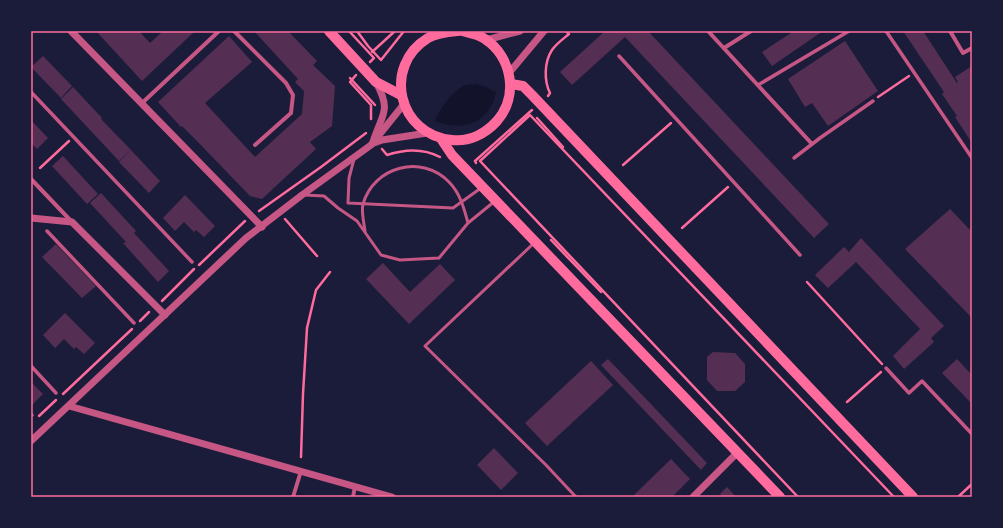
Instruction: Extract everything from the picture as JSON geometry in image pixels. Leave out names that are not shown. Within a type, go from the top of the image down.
[{"type":"main road","points":[[329,31],[376,82],[402,99]]},
{"type":"main road","points":[[458,31],[444,32],[429,38],[416,48],[406,62],[401,78],[402,99],[413,120],[427,133],[442,140],[459,141],[476,137],[490,129],[502,116],[509,100],[511,84],[509,73],[501,54],[480,35],[462,31]]},
{"type":"main road","points":[[511,84],[523,86],[536,99],[913,497]]},
{"type":"main road","points":[[442,140],[452,155],[780,497]]},
{"type":"street","points":[[71,31],[262,227]]},
{"type":"street","points":[[142,104],[219,31]]},
{"type":"street","points":[[234,31],[286,83],[293,95],[291,113],[255,145]]},
{"type":"street","points":[[480,35],[520,31]]},
{"type":"street","points":[[509,73],[544,31]]},
{"type":"street","points":[[708,31],[812,144]]},
{"type":"street","points":[[724,48],[751,31]]},
{"type":"street","points":[[758,85],[849,31]]},
{"type":"street","points":[[886,31],[972,158]]},
{"type":"street","points":[[950,31],[963,53],[972,48]]},
{"type":"street","points":[[619,56],[800,255]]},
{"type":"street","points":[[372,144],[385,109],[384,98],[376,82]]},
{"type":"street","points":[[31,92],[192,262]]},
{"type":"street","points":[[372,144],[402,99]]},
{"type":"street","points":[[794,158],[873,101]]},
{"type":"street","points":[[31,441],[246,238],[372,144],[382,140],[427,133]]},
{"type":"street","points":[[31,179],[165,315]]},
{"type":"street","points":[[31,218],[72,222]]},
{"type":"street","points":[[47,231],[134,323]]},
{"type":"street","points":[[31,366],[56,393]]},
{"type":"street","points":[[886,368],[909,394],[922,381],[972,434]]},
{"type":"street","points":[[69,406],[392,497]]},
{"type":"street","points":[[693,497],[737,453]]},
{"type":"street","points":[[293,497],[301,471]]},
{"type":"street","points":[[353,497],[356,486]]},
{"type":"lane","points":[[355,156],[349,178],[348,204],[453,208],[483,187]]},
{"type":"lane","points":[[365,231],[363,205],[371,188],[390,171],[403,167],[415,167],[434,171],[449,182],[462,201],[468,223]]},
{"type":"lane","points":[[302,195],[324,196],[357,221],[381,255],[400,260],[439,258],[468,223],[496,201]]},
{"type":"lane","points":[[535,242],[425,346],[546,465],[576,497]]},
{"type":"path","points":[[350,31],[381,60],[404,31]]},
{"type":"path","points":[[357,31],[374,58],[369,62]]},
{"type":"path","points":[[372,53],[395,31]]},
{"type":"path","points":[[546,97],[550,93],[546,85],[546,66],[552,49],[568,34],[566,31]]},
{"type":"path","points":[[873,101],[914,72]]},
{"type":"path","points":[[351,79],[356,75]]},
{"type":"path","points":[[351,79],[375,105]]},
{"type":"path","points":[[351,79],[350,82],[371,105],[370,125]]},
{"type":"path","points":[[799,497],[475,161],[530,111],[718,311],[898,497]]},
{"type":"path","points":[[750,446],[480,161],[530,115],[894,497]]},
{"type":"path","points":[[623,165],[676,119]]},
{"type":"path","points":[[40,168],[73,137]]},
{"type":"path","points":[[387,155],[414,149],[432,153],[443,158]]},
{"type":"path","points":[[682,228],[733,182]]},
{"type":"path","points":[[279,213],[317,256]]},
{"type":"path","points":[[302,457],[306,328],[316,290],[330,272]]},
{"type":"path","points":[[807,282],[886,368],[847,402]]},
{"type":"path","points":[[958,497],[972,484]]},
{"type":"shaded area","points":[[476,84],[496,92],[493,103],[488,112],[482,118],[475,122],[460,126],[443,124],[435,121],[443,106],[457,90],[466,85]]},
{"type":"building","points":[[96,31],[139,31],[150,43],[163,31],[195,31],[142,81]]},
{"type":"building","points":[[254,31],[288,31],[317,61],[313,65],[335,86],[332,126],[310,142],[316,149],[262,199],[250,196],[158,102],[229,36],[252,62],[205,103],[255,157],[302,114],[304,91],[295,82],[298,79]]},
{"type":"building","points":[[605,31],[648,31],[829,224],[814,238],[625,37],[572,85],[560,72]]},
{"type":"building","points":[[794,31],[823,31],[772,66],[762,52]]},
{"type":"building","points":[[903,31],[923,31],[957,83],[958,82],[955,77],[972,66],[972,143],[955,117],[957,116],[942,94],[944,92]]},
{"type":"building","points":[[845,41],[878,91],[828,126],[812,103],[805,107],[788,79]]},
{"type":"building","points":[[43,56],[72,86],[61,98],[31,67]]},
{"type":"building","points":[[73,87],[131,150],[119,161],[61,99]]},
{"type":"building","points":[[31,120],[48,138],[37,149],[31,143]]},
{"type":"building","points":[[131,150],[160,181],[149,193],[119,162]]},
{"type":"building","points":[[63,156],[98,194],[87,204],[52,166]]},
{"type":"building","points":[[101,193],[136,231],[134,233],[169,271],[158,282],[123,243],[126,242],[90,203]]},
{"type":"building","points":[[185,195],[215,226],[204,237],[196,230],[194,232],[184,222],[175,231],[163,218]]},
{"type":"building","points":[[950,209],[972,232],[972,318],[905,249]]},
{"type":"building","points":[[861,238],[944,326],[931,338],[934,342],[904,369],[893,356],[920,329],[856,262],[828,288],[815,275],[844,247],[849,252]]},
{"type":"building","points":[[56,244],[96,286],[82,298],[42,257]]},
{"type":"building","points":[[383,263],[410,292],[440,264],[455,280],[409,324],[366,279]]},
{"type":"building","points":[[65,313],[95,343],[84,354],[76,347],[74,349],[64,339],[55,348],[43,335]]},
{"type":"building","points":[[713,352],[735,353],[745,364],[745,382],[735,391],[717,391],[707,380],[707,357]]},
{"type":"building","points":[[608,359],[707,463],[701,470],[601,365]]},
{"type":"building","points":[[957,359],[972,375],[972,404],[942,373]]},
{"type":"building","points":[[591,361],[613,385],[547,446],[525,423]]},
{"type":"building","points":[[31,382],[43,394],[32,405],[31,404]]},
{"type":"building","points":[[494,448],[518,473],[501,490],[477,465]]},
{"type":"building","points":[[671,459],[690,479],[672,497],[632,497]]},
{"type":"building","points":[[727,487],[736,497],[723,497],[720,494]]}]
